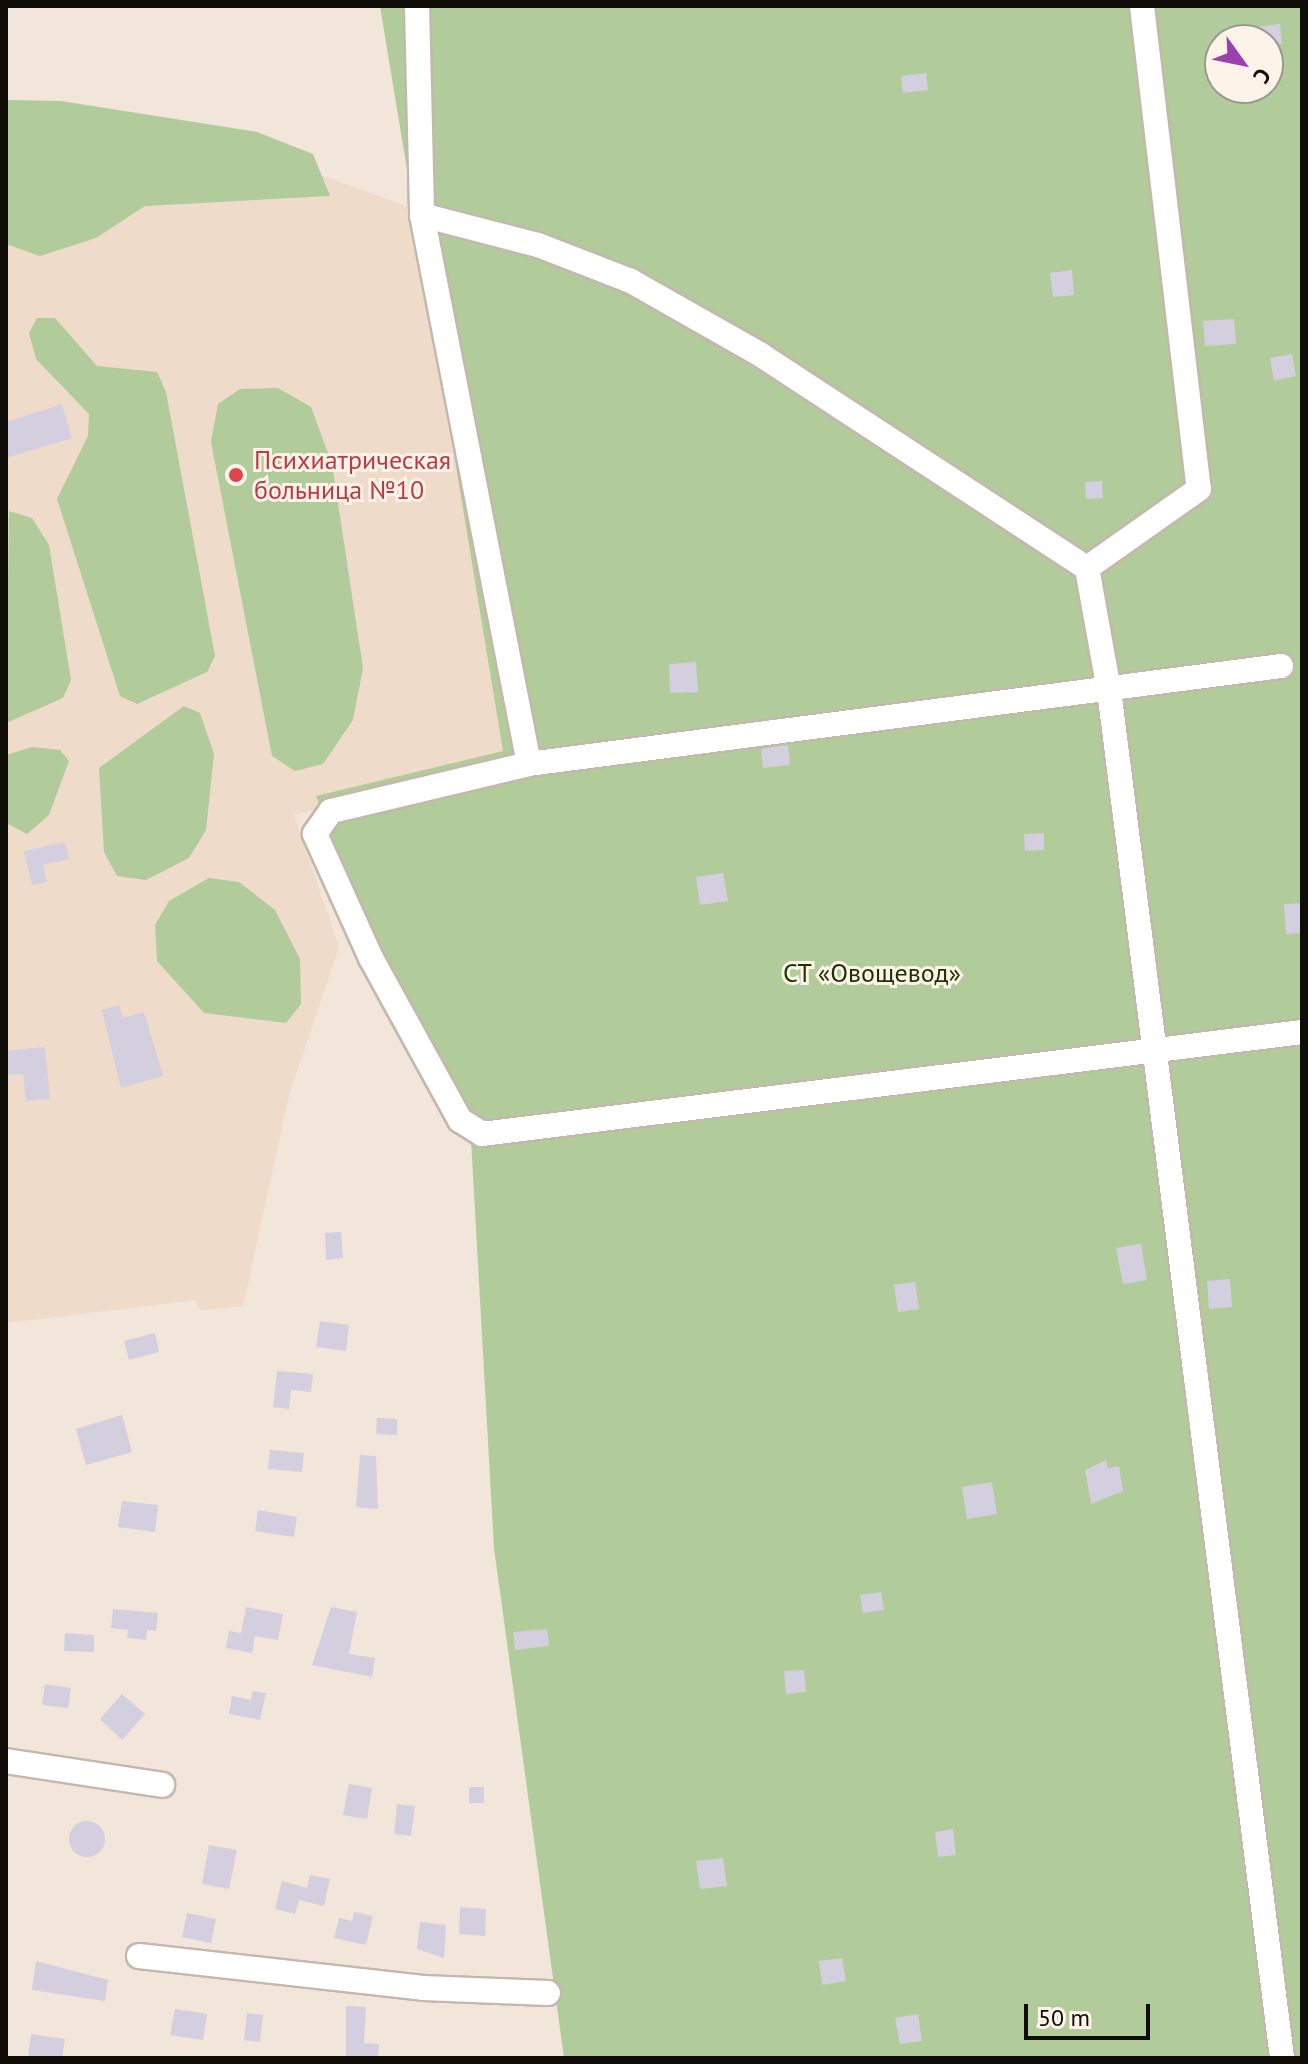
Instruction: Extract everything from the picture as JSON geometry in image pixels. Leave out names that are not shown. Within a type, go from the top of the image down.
[{"type":"street","points":[[417,6],[422,215],[529,764]]},
{"type":"street","points":[[1087,568],[1199,489],[1142,6]]},
{"type":"street","points":[[422,215],[538,245],[631,281],[761,355],[1087,568],[1109,690],[1151,1051],[1282,2058]]},
{"type":"street","points":[[1281,666],[529,764],[331,811],[315,834],[371,958],[471,1131],[1302,1032]]},
{"type":"street","points":[[6,1761],[162,1785]]},
{"type":"street","points":[[139,1956],[423,1988],[548,1993]]},
{"type":"shaded area","name":"Психиатрическая больница №10","points":[[273,158],[409,207],[522,743],[512,763],[294,815],[339,947],[289,1095],[243,1306],[200,1310],[195,1300],[6,1323],[6,164]]},
{"type":"green space","name":"СТ «Овощевод»","points":[[380,6],[1302,6],[1302,2058],[564,2058],[494,1548],[470,1122],[366,935],[316,796],[503,751]]},
{"type":"green space","points":[[6,100],[61,101],[257,132],[313,154],[330,196],[145,206],[96,238],[40,256],[6,244]]},
{"type":"green space","points":[[37,318],[55,318],[97,366],[157,372],[166,392],[215,656],[207,672],[137,704],[120,696],[57,499],[88,436],[89,414],[36,359],[29,333]]},
{"type":"green space","points":[[278,388],[311,407],[332,464],[363,668],[353,720],[323,764],[295,771],[272,756],[211,442],[218,404],[240,389]]},
{"type":"green space","points":[[9,511],[32,518],[49,545],[71,680],[63,698],[6,723]]},
{"type":"green space","points":[[184,706],[200,713],[214,754],[206,830],[189,858],[146,880],[117,876],[104,852],[99,768]]},
{"type":"green space","points":[[32,747],[60,750],[69,761],[49,815],[27,834],[6,823],[6,755]]},
{"type":"green space","points":[[209,878],[239,882],[275,910],[300,959],[301,1004],[286,1023],[204,1013],[157,961],[155,925],[169,901]]},
{"type":"building","points":[[926,73],[928,90],[903,93],[901,76]]},
{"type":"building","points":[[1072,270],[1074,295],[1053,297],[1050,273]]},
{"type":"building","points":[[1234,319],[1236,344],[1205,346],[1203,321]]},
{"type":"building","points":[[1292,354],[1296,376],[1274,381],[1270,358]]},
{"type":"building","points":[[62,404],[72,438],[6,458],[6,422]]},
{"type":"building","points":[[1102,481],[1103,498],[1086,499],[1085,482]]},
{"type":"building","points":[[696,662],[698,692],[670,693],[669,664]]},
{"type":"building","points":[[788,745],[790,765],[763,768],[761,749]]},
{"type":"building","points":[[1044,833],[1044,850],[1025,851],[1024,834]]},
{"type":"building","points":[[65,842],[69,859],[43,865],[47,882],[32,885],[24,851]]},
{"type":"building","points":[[723,873],[728,901],[700,905],[696,877]]},
{"type":"building","points":[[1302,903],[1302,933],[1286,934],[1284,904]]},
{"type":"building","points":[[119,1005],[123,1018],[144,1012],[163,1076],[121,1088],[102,1010]]},
{"type":"building","points":[[45,1047],[50,1099],[26,1101],[23,1074],[6,1075],[6,1051]]},
{"type":"building","points":[[341,1232],[343,1258],[326,1260],[325,1233]]},
{"type":"building","points":[[1141,1244],[1147,1280],[1123,1284],[1116,1248]]},
{"type":"building","points":[[1230,1279],[1232,1307],[1209,1309],[1207,1281]]},
{"type":"building","points":[[915,1282],[919,1309],[898,1312],[894,1285]]},
{"type":"building","points":[[320,1321],[349,1325],[346,1351],[316,1347]]},
{"type":"building","points":[[155,1333],[159,1352],[129,1360],[124,1341]]},
{"type":"building","points":[[277,1371],[313,1374],[311,1392],[291,1390],[289,1409],[273,1407]]},
{"type":"building","points":[[122,1415],[132,1452],[86,1465],[76,1429]]},
{"type":"building","points":[[377,1418],[397,1419],[397,1435],[376,1434]]},
{"type":"building","points":[[270,1450],[304,1453],[302,1472],[268,1469]]},
{"type":"building","points":[[360,1455],[376,1456],[378,1509],[356,1507]]},
{"type":"building","points":[[1106,1460],[1108,1468],[1119,1466],[1123,1491],[1091,1504],[1085,1470]]},
{"type":"building","points":[[992,1482],[997,1514],[967,1519],[962,1487]]},
{"type":"building","points":[[122,1501],[158,1505],[155,1532],[118,1527]]},
{"type":"building","points":[[258,1510],[297,1517],[294,1537],[255,1531]]},
{"type":"building","points":[[881,1592],[884,1610],[863,1613],[860,1595]]},
{"type":"building","points":[[246,1607],[283,1614],[278,1640],[255,1636],[252,1653],[226,1648],[229,1631],[241,1633]]},
{"type":"building","points":[[331,1607],[357,1612],[349,1654],[375,1658],[372,1677],[312,1665]]},
{"type":"building","points":[[113,1609],[158,1613],[156,1631],[147,1630],[146,1640],[127,1638],[128,1630],[111,1628]]},
{"type":"building","points":[[547,1629],[549,1646],[515,1650],[513,1632]]},
{"type":"building","points":[[65,1633],[94,1635],[94,1652],[64,1651]]},
{"type":"building","points":[[804,1670],[806,1692],[786,1694],[784,1671]]},
{"type":"building","points":[[45,1684],[71,1688],[68,1708],[42,1705]]},
{"type":"building","points":[[253,1691],[266,1693],[260,1720],[229,1714],[232,1696],[251,1700]]},
{"type":"building","points":[[122,1694],[145,1714],[122,1740],[100,1719]]},
{"type":"building","points":[[349,1784],[372,1788],[367,1819],[343,1815]]},
{"type":"building","points":[[469,1787],[484,1787],[484,1803],[469,1803]]},
{"type":"building","points":[[397,1804],[415,1806],[411,1836],[394,1834]]},
{"type":"building","points":[[87,1821],[100,1826],[105,1839],[100,1852],[87,1857],[74,1852],[69,1839],[74,1826]]},
{"type":"building","points":[[953,1829],[956,1855],[938,1857],[935,1832]]},
{"type":"building","points":[[209,1845],[237,1850],[229,1889],[202,1884]]},
{"type":"building","points":[[723,1858],[727,1886],[700,1889],[696,1861]]},
{"type":"building","points":[[310,1875],[330,1879],[324,1906],[299,1900],[295,1914],[275,1909],[282,1881],[307,1888]]},
{"type":"building","points":[[460,1907],[486,1909],[485,1936],[459,1934]]},
{"type":"building","points":[[354,1912],[373,1916],[366,1945],[334,1938],[339,1918],[352,1921]]},
{"type":"building","points":[[187,1913],[216,1919],[211,1943],[182,1937]]},
{"type":"building","points":[[420,1922],[446,1925],[444,1958],[417,1949]]},
{"type":"building","points":[[842,1958],[846,1981],[822,1985],[819,1961]]},
{"type":"building","points":[[36,1961],[108,1980],[105,2001],[32,1990]]},
{"type":"building","points":[[346,2006],[366,2007],[364,2043],[379,2044],[378,2058],[346,2058]]},
{"type":"building","points":[[175,2009],[207,2014],[203,2040],[170,2035]]},
{"type":"building","points":[[247,2013],[263,2015],[260,2042],[244,2040]]},
{"type":"building","points":[[918,2014],[922,2041],[900,2044],[895,2018]]},
{"type":"building","points":[[31,2034],[65,2039],[62,2058],[28,2058]]},
{"type":"place","name":"Психиатрическая больница №10","points":[[236,475]]}]
